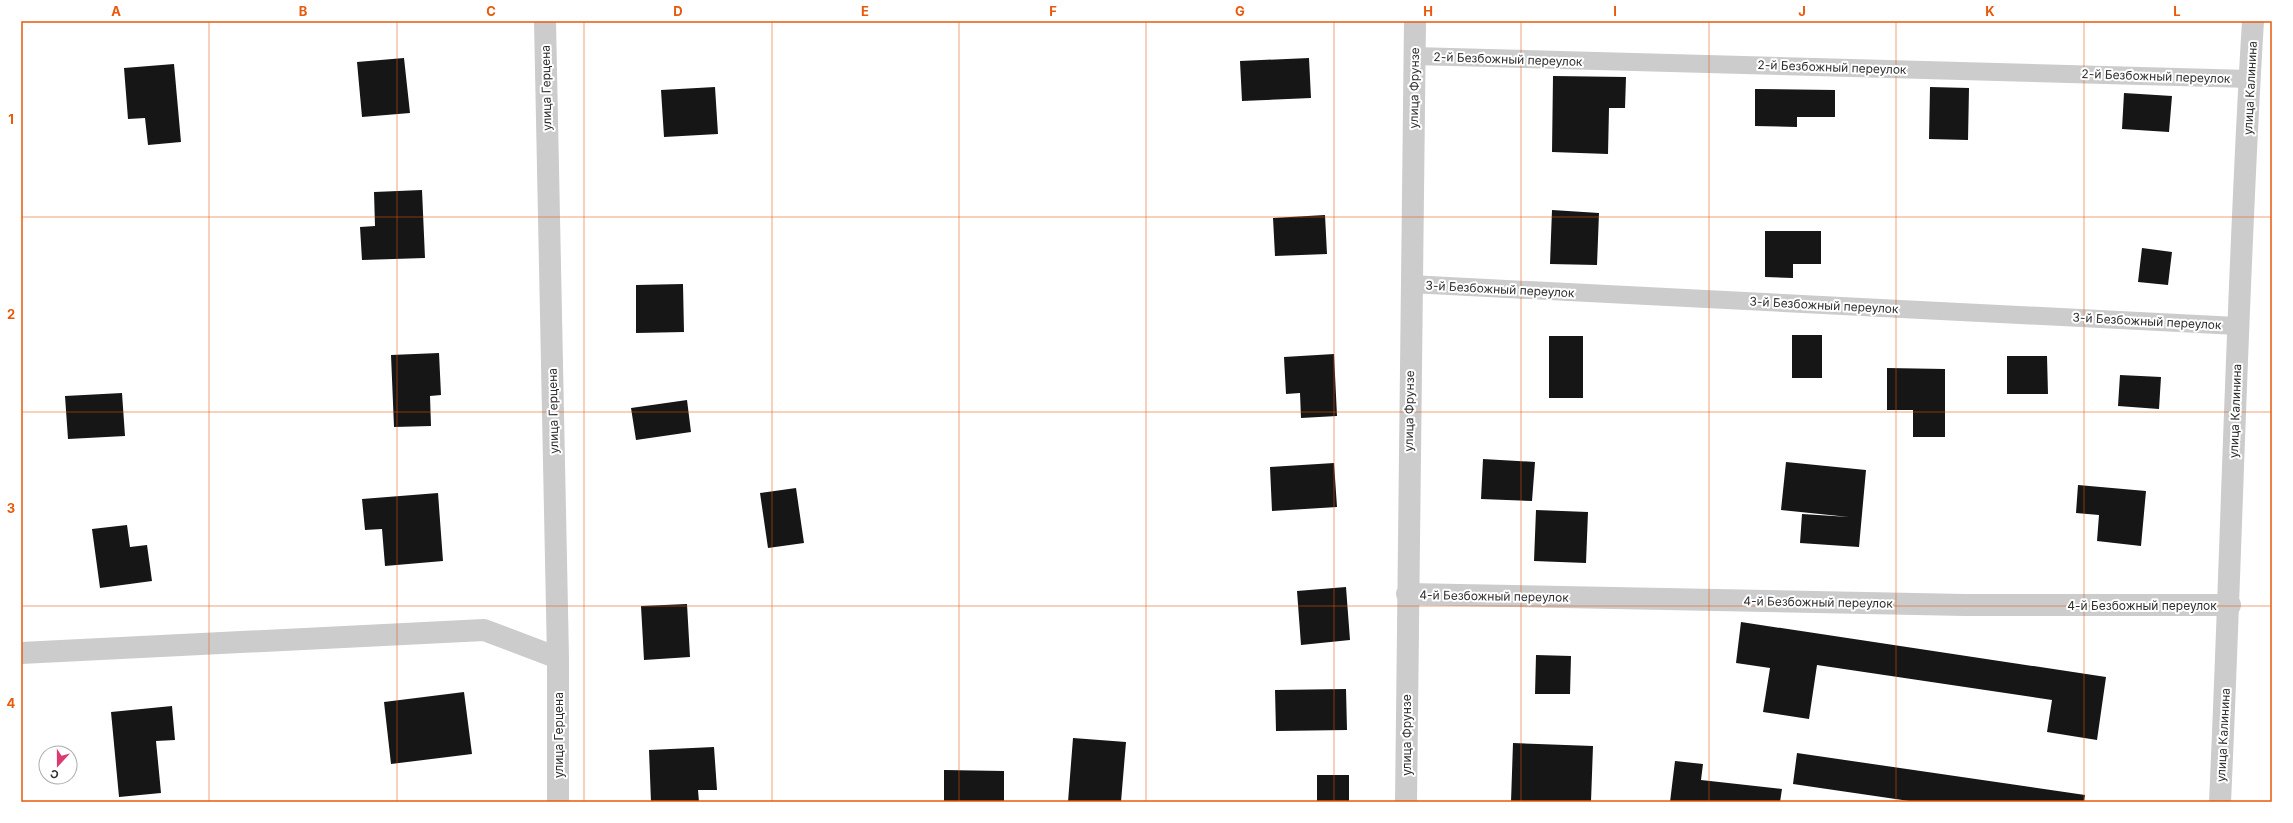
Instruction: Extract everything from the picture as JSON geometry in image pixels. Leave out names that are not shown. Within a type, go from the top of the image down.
[{"type":"street","name":"улица Герцена","points":[[544,21],[558,658],[558,802]]},
{"type":"street","name":"улица Фрунзе","points":[[1406,802],[1410,284],[1415,21]]},
{"type":"street","name":"улица Калинина","points":[[2220,802],[2230,604],[2237,326],[2253,21]]},
{"type":"street","name":"4-й Безбожный переулок","points":[[1407,594],[1957,605],[2230,604]]},
{"type":"street","points":[[21,653],[484,630],[558,658]]},
{"type":"lane","name":"2-й Безбожный переулок","points":[[1414,56],[2250,79]]},
{"type":"lane","name":"3-й Безбожный переулок","points":[[1410,284],[2237,326]]},
{"type":"building","points":[[404,58],[410,113],[362,117],[357,62]]},
{"type":"building","points":[[1309,58],[1311,98],[1242,101],[1240,61]]},
{"type":"building","points":[[174,64],[181,142],[148,145],[145,118],[128,119],[124,68]]},
{"type":"building","points":[[1553,76],[1626,77],[1625,108],[1609,108],[1608,154],[1552,152]]},
{"type":"building","points":[[715,87],[718,134],[664,137],[661,90]]},
{"type":"building","points":[[1930,87],[1969,88],[1968,140],[1929,139]]},
{"type":"building","points":[[1755,89],[1835,90],[1835,117],[1797,117],[1797,127],[1755,126]]},
{"type":"building","points":[[2124,93],[2172,96],[2169,132],[2122,129]]},
{"type":"building","points":[[422,190],[425,258],[362,260],[360,227],[375,226],[374,192]]},
{"type":"building","points":[[1552,210],[1599,213],[1597,265],[1550,264]]},
{"type":"building","points":[[1325,215],[1327,254],[1275,256],[1273,218]]},
{"type":"building","points":[[1765,231],[1821,231],[1821,264],[1793,264],[1793,278],[1765,277]]},
{"type":"building","points":[[2142,248],[2172,252],[2168,285],[2138,282]]},
{"type":"building","points":[[683,284],[684,332],[636,333],[636,285]]},
{"type":"building","points":[[1792,335],[1822,335],[1822,378],[1792,378]]},
{"type":"building","points":[[1549,336],[1583,336],[1583,398],[1549,398]]},
{"type":"building","points":[[439,353],[441,395],[430,396],[431,426],[394,427],[391,355]]},
{"type":"building","points":[[1334,354],[1337,416],[1301,418],[1300,393],[1286,394],[1284,357]]},
{"type":"building","points":[[2007,356],[2047,356],[2048,394],[2007,394]]},
{"type":"building","points":[[1887,368],[1945,369],[1945,437],[1913,437],[1913,410],[1887,410]]},
{"type":"building","points":[[2120,375],[2161,377],[2159,409],[2118,406]]},
{"type":"building","points":[[122,393],[125,436],[68,439],[65,396]]},
{"type":"building","points":[[687,400],[691,432],[636,440],[631,408]]},
{"type":"building","points":[[1483,459],[1535,462],[1532,501],[1481,499]]},
{"type":"building","points":[[1786,462],[1866,470],[1859,547],[1800,543],[1802,514],[1849,517],[1781,510]]},
{"type":"building","points":[[1334,463],[1337,507],[1272,511],[1270,467]]},
{"type":"building","points":[[2078,485],[2146,491],[2141,546],[2097,541],[2099,515],[2076,513]]},
{"type":"building","points":[[796,488],[804,543],[768,548],[760,493]]},
{"type":"building","points":[[438,493],[443,561],[385,566],[382,529],[365,530],[362,499]]},
{"type":"building","points":[[1536,510],[1588,512],[1586,563],[1534,561]]},
{"type":"building","points":[[127,525],[130,547],[147,545],[152,581],[100,588],[92,529]]},
{"type":"building","points":[[1346,587],[1350,640],[1301,645],[1297,591]]},
{"type":"building","points":[[687,604],[690,657],[644,660],[641,606]]},
{"type":"building","points":[[1741,622],[2106,677],[2097,740],[2047,732],[2052,700],[1817,665],[1809,719],[1763,712],[1770,668],[1736,663]]},
{"type":"building","points":[[1536,655],[1571,656],[1570,694],[1535,694]]},
{"type":"building","points":[[1346,689],[1347,730],[1276,731],[1275,690]]},
{"type":"building","points":[[464,692],[472,754],[391,764],[384,702]]},
{"type":"building","points":[[172,706],[175,740],[156,741],[161,793],[119,797],[111,712]]},
{"type":"building","points":[[1073,738],[1126,742],[1121,802],[1068,802]]},
{"type":"building","points":[[1513,743],[1593,746],[1591,802],[1511,802]]},
{"type":"building","points":[[714,747],[717,790],[698,790],[699,802],[651,802],[649,750]]},
{"type":"building","points":[[1797,753],[2085,795],[2084,802],[1916,802],[1793,784]]},
{"type":"building","points":[[1675,761],[1703,764],[1701,780],[1782,789],[1780,802],[1670,802]]},
{"type":"building","points":[[944,770],[1004,771],[1004,802],[944,802]]},
{"type":"building","points":[[1317,775],[1349,775],[1349,802],[1317,802]]}]
